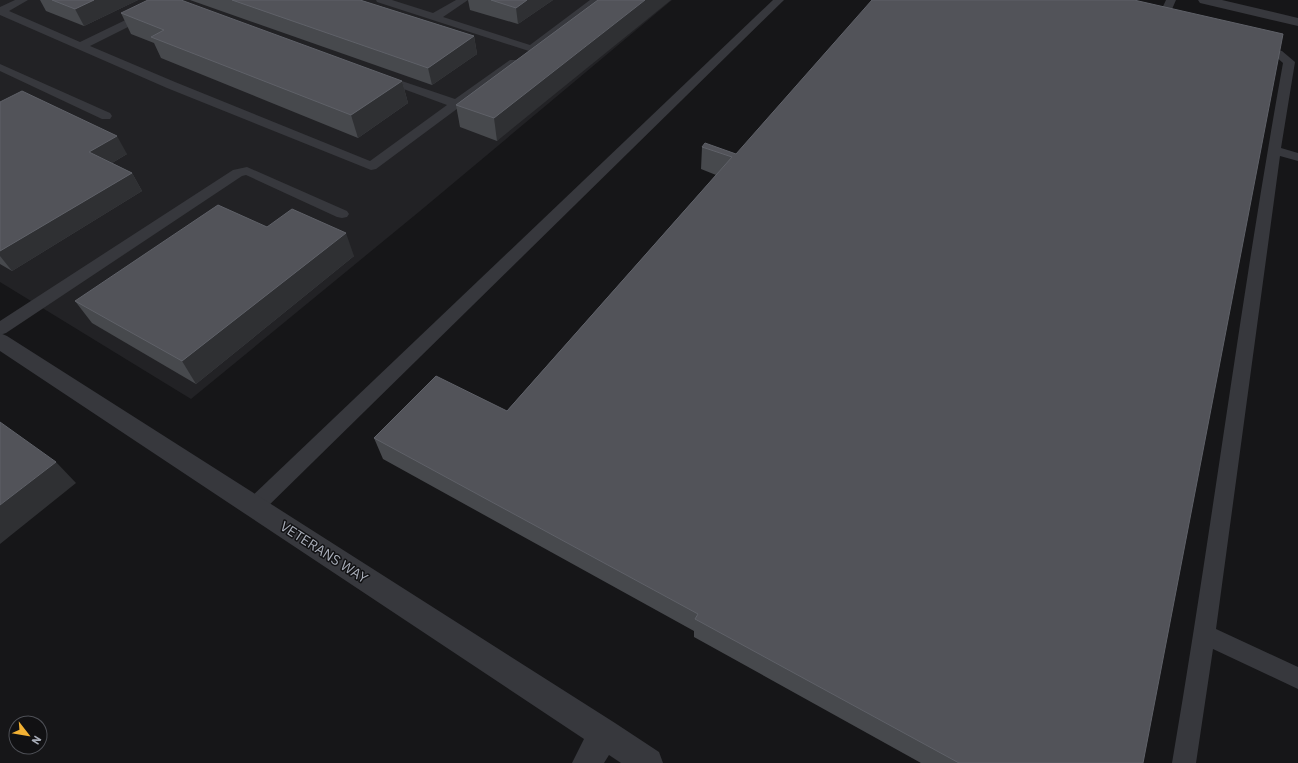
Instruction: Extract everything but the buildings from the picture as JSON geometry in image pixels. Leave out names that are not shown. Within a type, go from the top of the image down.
[{"type":"street","points":[[1205,0],[1298,22]]},
{"type":"street","name":"VETERANS WAY","points":[[1,339],[254,507],[648,763]]},
{"type":"street","points":[[587,763],[604,734]]},
{"type":"lane","points":[[1,11],[23,0]]},
{"type":"lane","points":[[381,0],[532,49]]},
{"type":"lane","points":[[435,17],[462,0]]},
{"type":"lane","points":[[1,11],[171,85],[371,166],[597,0]]},
{"type":"lane","points":[[254,507],[779,0]]},
{"type":"lane","points":[[1160,25],[1171,0]]},
{"type":"lane","points":[[80,46],[157,9]]},
{"type":"lane","points":[[1145,21],[1175,28]]},
{"type":"lane","points":[[1184,763],[1206,634],[1274,150],[1290,62],[1278,53],[1248,46]]},
{"type":"lane","points":[[0,67],[106,116]]},
{"type":"lane","points":[[374,75],[456,104]]},
{"type":"lane","points":[[1274,150],[1298,157]]},
{"type":"lane","points":[[1,339],[238,174],[247,172],[342,214]]},
{"type":"lane","points":[[1206,634],[1298,678]]},
{"type":"shaded area","points":[[0,0],[672,0],[420,211],[191,399],[0,282]]}]
